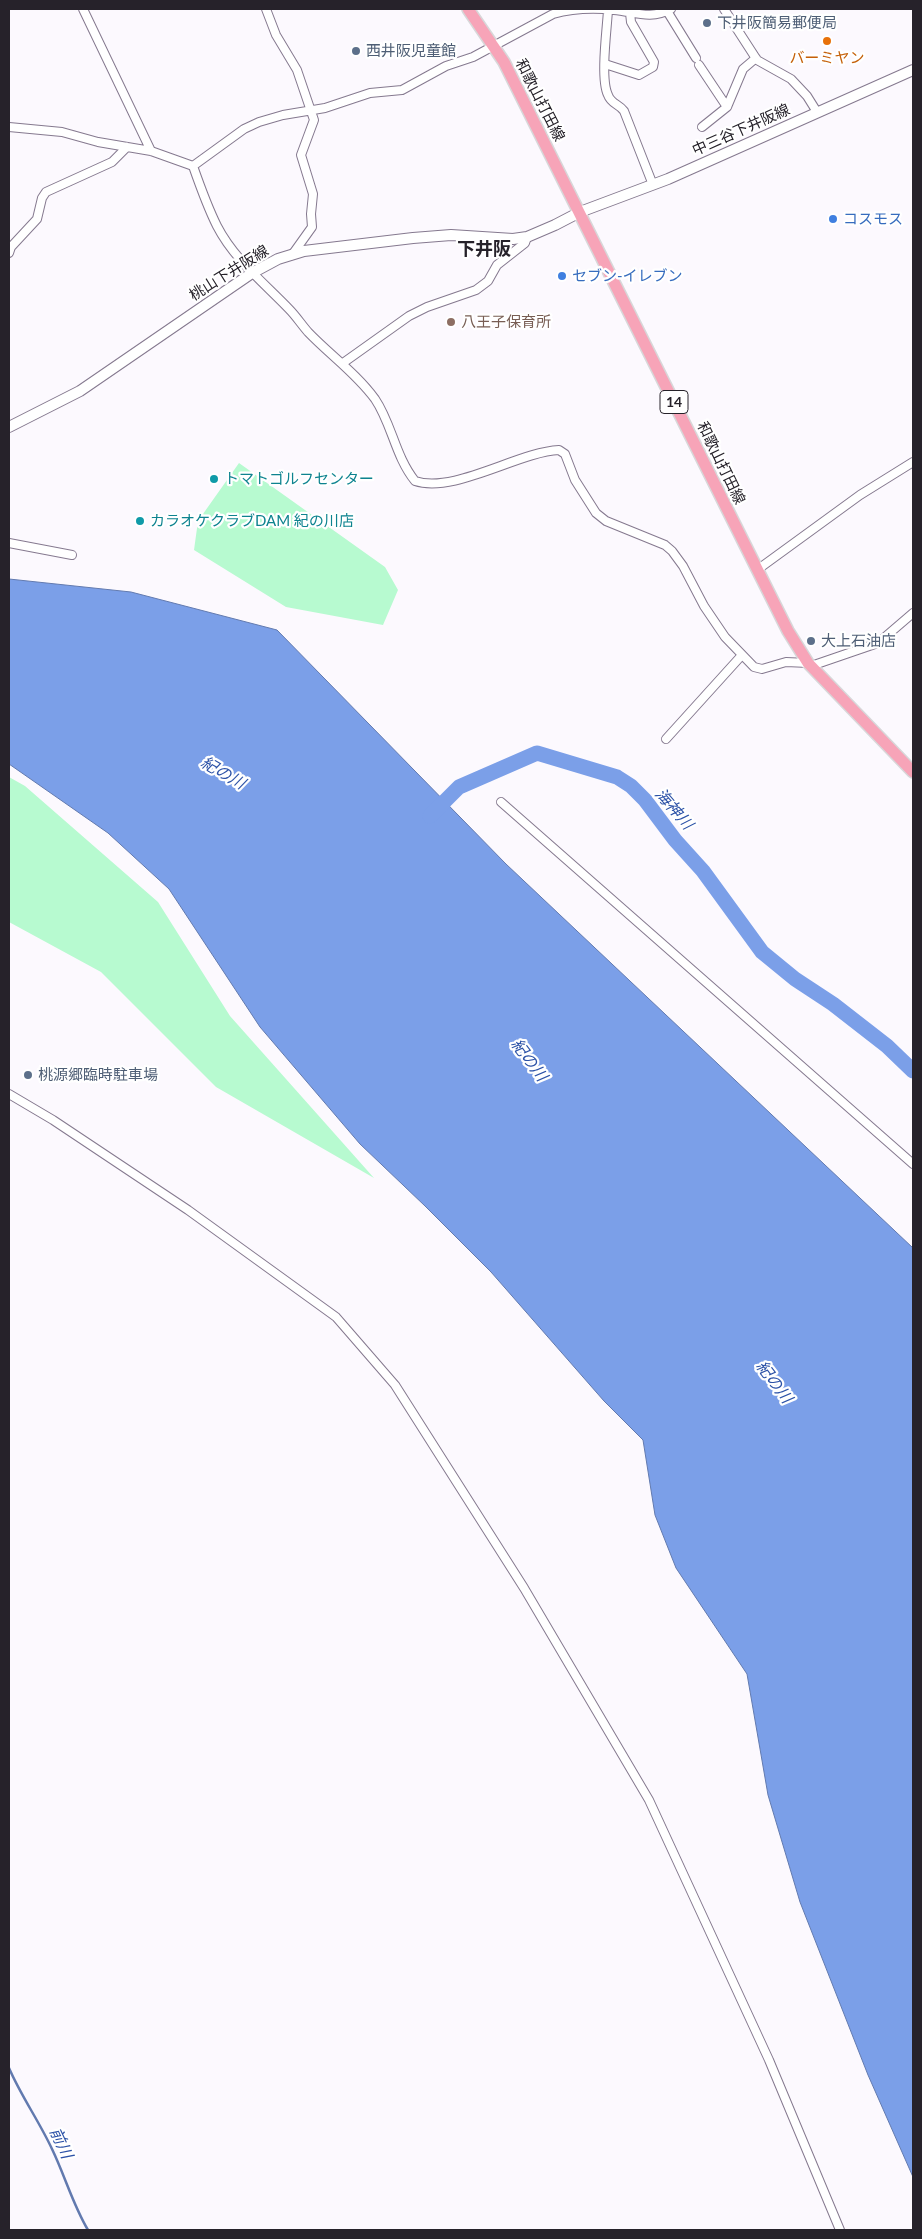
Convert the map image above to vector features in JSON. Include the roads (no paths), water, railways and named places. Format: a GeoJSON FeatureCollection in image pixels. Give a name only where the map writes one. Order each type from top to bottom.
{"type":"FeatureCollection","features":[{"type":"Feature","properties":{"kind":"main road","name":"和歌山打田線"},"geometry":{"type":"LineString","coordinates":[[468,9],[504,62],[788,631],[810,665],[913,772]]}},
{"type":"Feature","properties":{"kind":"main road","name":"中三谷下井阪線"},"geometry":{"type":"LineString","coordinates":[[580,212],[653,185],[913,70]]}},
{"type":"Feature","properties":{"kind":"main road","name":"桃山下井阪線"},"geometry":{"type":"LineString","coordinates":[[9,427],[80,391],[252,273],[278,259],[304,251],[413,238],[451,235],[513,239],[527,237],[580,212]]}},
{"type":"Feature","properties":{"kind":"street"},"geometry":{"type":"LineString","coordinates":[[84,9],[151,151]]}},
{"type":"Feature","properties":{"kind":"street"},"geometry":{"type":"LineString","coordinates":[[266,9],[276,35],[297,70],[314,120],[301,155],[313,194],[312,227],[292,255]]}},
{"type":"Feature","properties":{"kind":"street"},"geometry":{"type":"LineString","coordinates":[[724,9],[756,58],[791,79],[807,96],[817,112]]}},
{"type":"Feature","properties":{"kind":"street"},"geometry":{"type":"LineString","coordinates":[[193,166],[244,129],[259,122],[338,104],[370,93],[402,90],[446,66],[473,57],[563,10],[608,10],[646,16],[658,15],[669,10],[697,62],[727,107]]}},
{"type":"Feature","properties":{"kind":"street"},"geometry":{"type":"LineString","coordinates":[[608,10],[605,64],[606,93],[612,102],[624,111],[653,185]]}},
{"type":"Feature","properties":{"kind":"street"},"geometry":{"type":"LineString","coordinates":[[605,64],[639,76],[653,67],[654,62],[631,22],[630,13]]}},
{"type":"Feature","properties":{"kind":"street"},"geometry":{"type":"LineString","coordinates":[[702,127],[727,107],[743,69],[756,58]]}},
{"type":"Feature","properties":{"kind":"street"},"geometry":{"type":"LineString","coordinates":[[9,127],[62,132],[151,151],[193,166],[217,226],[229,246],[252,273],[290,310],[308,332],[343,363],[375,399],[385,417],[396,449],[415,481],[427,484],[448,480],[489,470],[525,457],[560,450],[565,454],[576,480],[596,513],[606,521],[665,545],[672,550],[683,566],[704,606],[725,637],[754,667],[762,669],[786,662],[810,665],[878,643],[913,613]]}},
{"type":"Feature","properties":{"kind":"street"},"geometry":{"type":"LineString","coordinates":[[9,254],[11,248],[38,219],[42,198],[46,192],[112,162],[126,147]]}},
{"type":"Feature","properties":{"kind":"street"},"geometry":{"type":"LineString","coordinates":[[343,363],[409,316],[427,307],[476,290],[488,281],[497,265],[526,243],[527,237]]}},
{"type":"Feature","properties":{"kind":"street"},"geometry":{"type":"LineString","coordinates":[[757,570],[860,495],[913,462]]}},
{"type":"Feature","properties":{"kind":"street"},"geometry":{"type":"LineString","coordinates":[[9,543],[72,555]]}},
{"type":"Feature","properties":{"kind":"street"},"geometry":{"type":"LineString","coordinates":[[666,739],[742,655]]}},
{"type":"Feature","properties":{"kind":"street"},"geometry":{"type":"LineString","coordinates":[[501,802],[913,1164]]}},
{"type":"Feature","properties":{"kind":"street"},"geometry":{"type":"LineString","coordinates":[[9,1094],[53,1120],[188,1210],[336,1317],[394,1385],[524,1588],[649,1800],[769,2060],[840,2230]]}},
{"type":"Feature","properties":{"kind":"water","name":"紀の川"},"geometry":{"type":"Polygon","coordinates":[[[9,579],[131,592],[277,630],[506,864],[913,1248],[913,2177],[868,2075],[800,1902],[768,1795],[747,1674],[676,1568],[655,1515],[643,1440],[604,1401],[491,1272],[360,1144],[260,1027],[169,889],[108,833],[9,764],[9,579]]]}},
{"type":"Feature","properties":{"kind":"waterway","name":"海神川"},"geometry":{"type":"LineString","coordinates":[[430,816],[459,787],[537,753],[617,777],[631,786],[645,800],[675,840],[703,871],[762,952],[795,979],[833,1004],[887,1046],[913,1071]]}},
{"type":"Feature","properties":{"kind":"waterway","name":"前川"},"geometry":{"type":"LineString","coordinates":[[9,2068],[52,2149],[88,2230]]}},
{"type":"Feature","properties":{"kind":"place","name":"下井阪簡易郵便局"},"geometry":{"type":"Point","coordinates":[707,23]}},
{"type":"Feature","properties":{"kind":"place","name":"バーミヤン"},"geometry":{"type":"Point","coordinates":[827,41]}},
{"type":"Feature","properties":{"kind":"place","name":"西井阪児童館"},"geometry":{"type":"Point","coordinates":[356,51]}},
{"type":"Feature","properties":{"kind":"place","name":"コスモス"},"geometry":{"type":"Point","coordinates":[833,219]}},
{"type":"Feature","properties":{"kind":"place","name":"セブン-イレブン"},"geometry":{"type":"Point","coordinates":[562,276]}},
{"type":"Feature","properties":{"kind":"place","name":"八王子保育所"},"geometry":{"type":"Point","coordinates":[451,322]}},
{"type":"Feature","properties":{"kind":"place","name":"トマトゴルフセンター"},"geometry":{"type":"Point","coordinates":[214,479]}},
{"type":"Feature","properties":{"kind":"place","name":"カラオケクラブDAM 紀の川店"},"geometry":{"type":"Point","coordinates":[140,521]}},
{"type":"Feature","properties":{"kind":"place","name":"大上石油店"},"geometry":{"type":"Point","coordinates":[811,641]}},
{"type":"Feature","properties":{"kind":"place","name":"桃源郷臨時駐車場"},"geometry":{"type":"Point","coordinates":[28,1075]}},
{"type":"Feature","properties":{"kind":"district","name":"下井阪"},"geometry":{"type":"Point","coordinates":[484,249]}}]}
